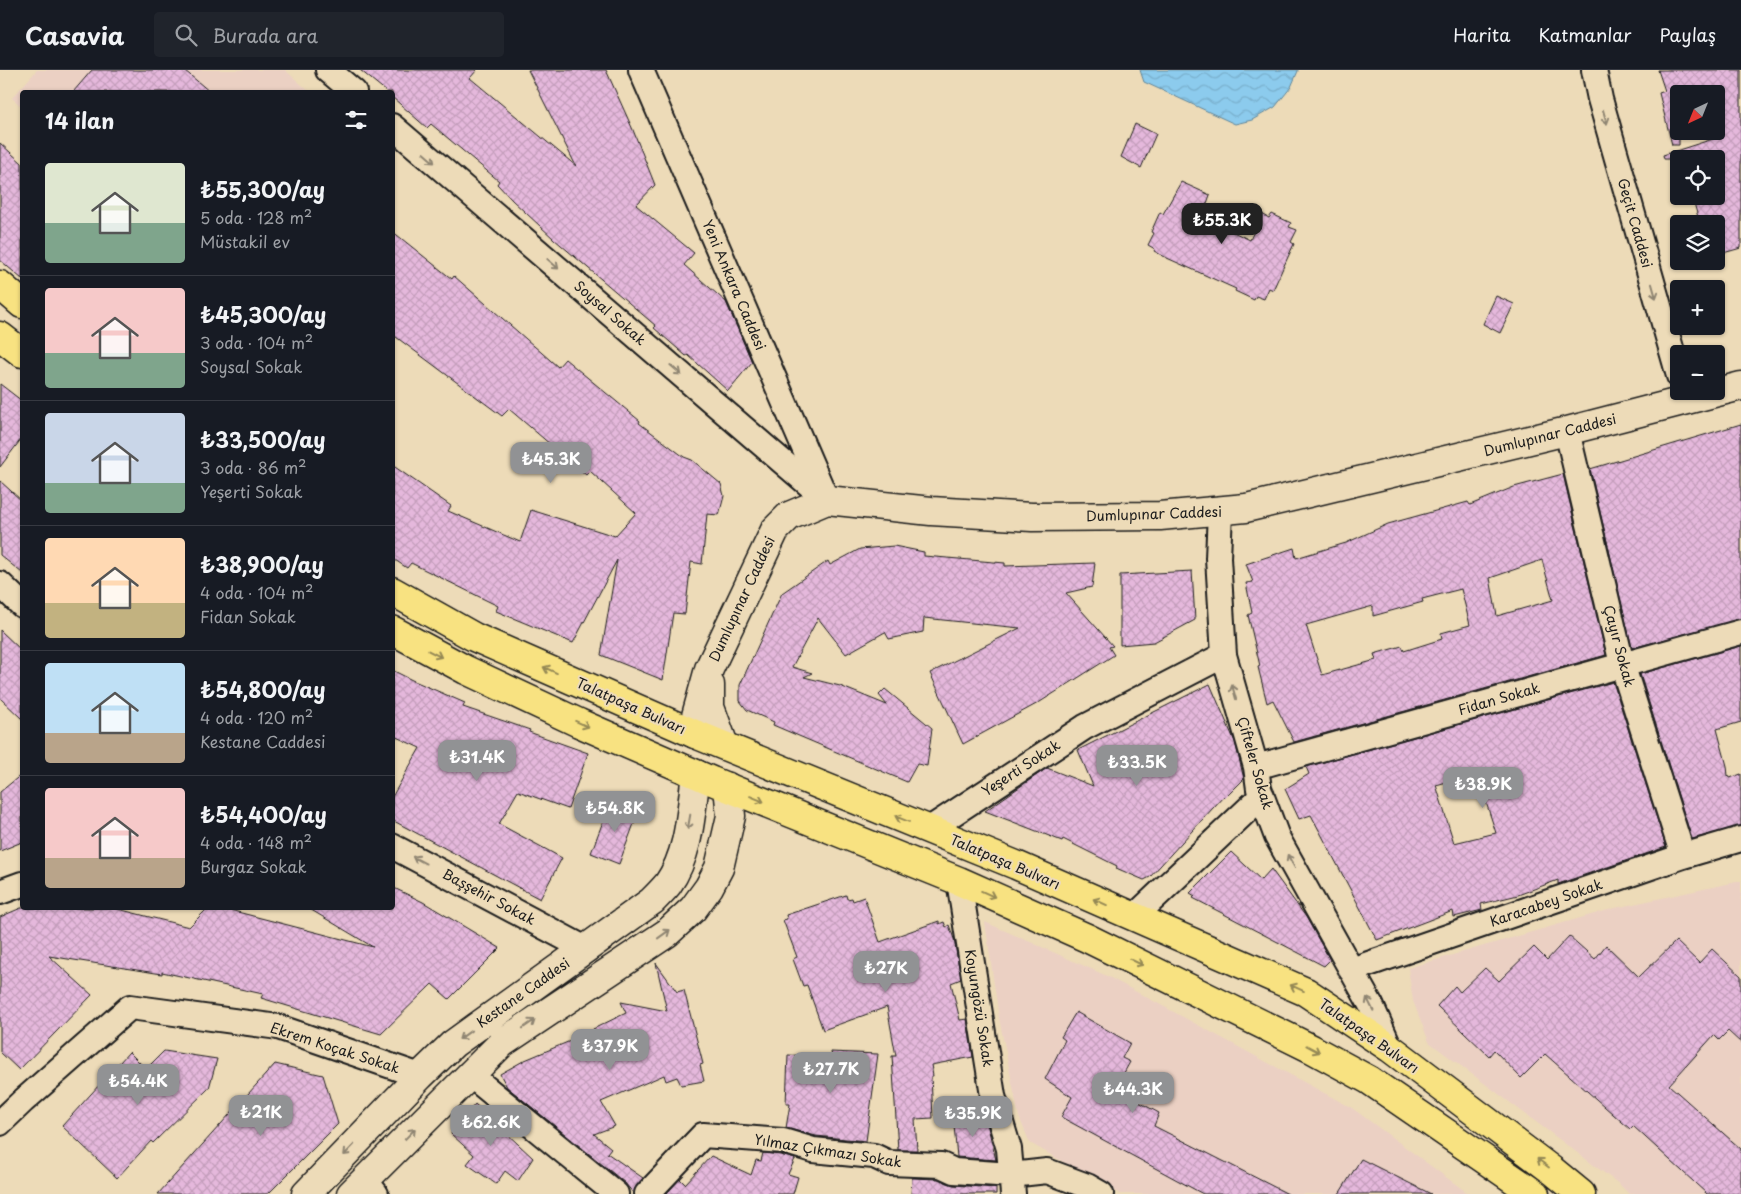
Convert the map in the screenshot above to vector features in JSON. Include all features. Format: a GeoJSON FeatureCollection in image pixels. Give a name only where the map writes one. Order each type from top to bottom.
{"type":"FeatureCollection","features":[{"type":"Feature","properties":{"kind":"main road"},"geometry":{"type":"LineString","coordinates":[[0,285],[20,302]]}},
{"type":"Feature","properties":{"kind":"main road"},"geometry":{"type":"LineString","coordinates":[[0,336],[20,351]]}},
{"type":"Feature","properties":{"kind":"main road","name":"Dumlupınar Caddesi"},"geometry":{"type":"LineString","coordinates":[[1725,387],[1741,386]]}},
{"type":"Feature","properties":{"kind":"main road","name":"Dumlupınar Caddesi"},"geometry":{"type":"LineString","coordinates":[[695,734],[696,716],[710,669],[775,530],[789,516],[827,500],[931,511],[1032,517],[1160,516],[1220,512],[1246,508],[1567,431],[1670,393]]}},
{"type":"Feature","properties":{"kind":"main road","name":"Talatpaşa Bulvarı"},"geometry":{"type":"LineString","coordinates":[[395,593],[474,637],[695,734],[1016,865],[1306,992],[1390,1048],[1581,1194]]}},
{"type":"Feature","properties":{"kind":"main road"},"geometry":{"type":"LineString","coordinates":[[395,632],[466,670],[544,707],[696,774],[959,881],[1087,938],[1312,1049],[1369,1080],[1535,1194]]}},
{"type":"Feature","properties":{"kind":"main road","name":"Dumlupınar Caddesi"},"geometry":{"type":"LineString","coordinates":[[710,669],[710,707],[724,745]]}},
{"type":"Feature","properties":{"kind":"main road"},"geometry":{"type":"LineString","coordinates":[[695,734],[696,774]]}},
{"type":"Feature","properties":{"kind":"main road"},"geometry":{"type":"LineString","coordinates":[[724,745],[728,787]]}},
{"type":"Feature","properties":{"kind":"main road","name":"Kestane Caddesi"},"geometry":{"type":"LineString","coordinates":[[306,1194],[453,1044],[652,901],[668,883],[680,860],[686,839],[696,774]]}},
{"type":"Feature","properties":{"kind":"main road","name":"Kestane Caddesi"},"geometry":{"type":"LineString","coordinates":[[364,1189],[469,1074],[502,1043],[667,933],[693,909],[709,887],[719,868],[731,816],[728,787]]}},
{"type":"Feature","properties":{"kind":"street"},"geometry":{"type":"LineString","coordinates":[[328,70],[352,90]]}},
{"type":"Feature","properties":{"kind":"street","name":"Yeni Ankara Caddesi"},"geometry":{"type":"LineString","coordinates":[[641,70],[827,500]]}},
{"type":"Feature","properties":{"kind":"street","name":"Geçit Caddesi"},"geometry":{"type":"LineString","coordinates":[[1594,70],[1600,99],[1670,347]]}},
{"type":"Feature","properties":{"kind":"street","name":"Soysal Sokak"},"geometry":{"type":"LineString","coordinates":[[395,129],[827,500]]}},
{"type":"Feature","properties":{"kind":"street","name":"Çayır Sokak"},"geometry":{"type":"LineString","coordinates":[[1567,431],[1622,664],[1683,856]]}},
{"type":"Feature","properties":{"kind":"street","name":"Çifteler Sokak"},"geometry":{"type":"LineString","coordinates":[[1220,512],[1218,558],[1224,655],[1256,767],[1262,796],[1277,837],[1370,1005],[1390,1048]]}},
{"type":"Feature","properties":{"kind":"street"},"geometry":{"type":"LineString","coordinates":[[1,588],[20,603]]}},
{"type":"Feature","properties":{"kind":"street","name":"Fidan Sokak"},"geometry":{"type":"LineString","coordinates":[[1256,767],[1741,632]]}},
{"type":"Feature","properties":{"kind":"street","name":"Yeşerti Sokak"},"geometry":{"type":"LineString","coordinates":[[928,830],[1085,727],[1224,655]]}},
{"type":"Feature","properties":{"kind":"street"},"geometry":{"type":"LineString","coordinates":[[1134,917],[1262,796]]}},
{"type":"Feature","properties":{"kind":"street","name":"Karacabey Sokak"},"geometry":{"type":"LineString","coordinates":[[1351,970],[1683,856],[1741,839]]}},
{"type":"Feature","properties":{"kind":"street","name":"Başşehir Sokak"},"geometry":{"type":"LineString","coordinates":[[395,848],[586,949]]}},
{"type":"Feature","properties":{"kind":"street","name":"Koyungözü Sokak"},"geometry":{"type":"LineString","coordinates":[[959,881],[993,1096],[1009,1150],[1012,1185]]}},
{"type":"Feature","properties":{"kind":"street"},"geometry":{"type":"LineString","coordinates":[[0,892],[20,885]]}},
{"type":"Feature","properties":{"kind":"street","name":"Ekrem Koçak Sokak"},"geometry":{"type":"LineString","coordinates":[[0,1123],[130,1007],[278,1027],[420,1076]]}},
{"type":"Feature","properties":{"kind":"street"},"geometry":{"type":"LineString","coordinates":[[469,1074],[616,1194]]}},
{"type":"Feature","properties":{"kind":"street","name":"Yılmaz Çıkmazı Sokak"},"geometry":{"type":"LineString","coordinates":[[647,1194],[703,1135],[783,1141],[813,1150],[874,1156],[889,1163],[941,1164],[954,1171],[1012,1185],[1047,1171],[1087,1186],[1101,1194]]}},
{"type":"Feature","properties":{"kind":"shaded area"},"geometry":{"type":"Polygon","coordinates":[[[37,70],[285,70],[308,90],[20,90],[20,105],[12,98],[37,70]]]}},
{"type":"Feature","properties":{"kind":"shaded area"},"geometry":{"type":"Polygon","coordinates":[[[1741,881],[1741,1194],[1629,1194],[1619,1184],[1429,1042],[1413,1001],[1408,968],[1615,908],[1741,881]]]}},
{"type":"Feature","properties":{"kind":"shaded area"},"geometry":{"type":"Polygon","coordinates":[[[985,922],[1107,976],[1352,1108],[1469,1194],[1120,1194],[1030,1143],[1019,1117],[999,1018],[985,922]]]}},
{"type":"Feature","properties":{"kind":"water"},"geometry":{"type":"Polygon","coordinates":[[[1140,70],[1298,71],[1291,87],[1275,107],[1252,120],[1235,124],[1144,82],[1140,70]]]}},
{"type":"Feature","properties":{"kind":"building"},"geometry":{"type":"Polygon","coordinates":[[[92,70],[184,70],[208,90],[75,90],[92,70]]]}},
{"type":"Feature","properties":{"kind":"building"},"geometry":{"type":"Polygon","coordinates":[[[360,70],[477,70],[470,78],[576,166],[528,70],[606,70],[655,185],[636,205],[694,253],[684,265],[726,302],[752,362],[728,391],[654,328],[656,326],[554,239],[512,200],[497,184],[499,181],[431,124],[427,128],[395,100],[395,90],[385,90],[360,70]]]}},
{"type":"Feature","properties":{"kind":"building"},"geometry":{"type":"Polygon","coordinates":[[[1658,70],[1741,70],[1741,248],[1725,252],[1725,215],[1697,215],[1695,205],[1725,205],[1725,150],[1679,150],[1710,140],[1725,140],[1725,85],[1670,85],[1670,137],[1659,93],[1665,91],[1658,70]]]}},
{"type":"Feature","properties":{"kind":"building"},"geometry":{"type":"Polygon","coordinates":[[[1135,124],[1156,134],[1141,168],[1121,157],[1135,124]]]}},
{"type":"Feature","properties":{"kind":"building"},"geometry":{"type":"Polygon","coordinates":[[[1671,140],[1679,140],[1679,145],[1672,145],[1671,140]]]}},
{"type":"Feature","properties":{"kind":"building"},"geometry":{"type":"Polygon","coordinates":[[[0,143],[20,161],[20,277],[0,260],[0,143]]]}},
{"type":"Feature","properties":{"kind":"building"},"geometry":{"type":"Polygon","coordinates":[[[1670,153],[1670,159],[1664,159],[1663,155],[1670,153]]]}},
{"type":"Feature","properties":{"kind":"building"},"geometry":{"type":"Polygon","coordinates":[[[1181,182],[1210,195],[1202,217],[1250,240],[1262,214],[1269,218],[1272,214],[1291,223],[1289,227],[1297,230],[1291,242],[1294,244],[1273,290],[1269,288],[1264,299],[1256,296],[1254,300],[1235,291],[1236,289],[1167,258],[1154,251],[1155,249],[1148,245],[1154,233],[1151,232],[1160,212],[1163,214],[1181,182]]]}},
{"type":"Feature","properties":{"kind":"building"},"geometry":{"type":"Polygon","coordinates":[[[395,233],[452,279],[454,276],[558,367],[565,359],[640,421],[639,423],[684,457],[692,460],[721,484],[724,496],[719,515],[707,514],[702,564],[691,562],[685,614],[673,613],[663,680],[601,655],[617,560],[573,643],[496,611],[498,606],[411,563],[407,568],[395,560],[395,467],[451,506],[448,511],[520,542],[531,510],[615,536],[636,513],[590,471],[586,475],[509,409],[502,416],[395,336],[395,233]]]}},
{"type":"Feature","properties":{"kind":"building"},"geometry":{"type":"Polygon","coordinates":[[[1496,296],[1514,304],[1500,333],[1483,324],[1496,296]]]}},
{"type":"Feature","properties":{"kind":"building"},"geometry":{"type":"Polygon","coordinates":[[[0,384],[20,399],[20,441],[0,467],[0,384]]]}},
{"type":"Feature","properties":{"kind":"building"},"geometry":{"type":"Polygon","coordinates":[[[1741,424],[1741,619],[1632,648],[1590,469],[1741,424]]]}},
{"type":"Feature","properties":{"kind":"building"},"geometry":{"type":"Polygon","coordinates":[[[1563,474],[1606,655],[1294,742],[1273,700],[1267,703],[1248,615],[1252,613],[1246,583],[1253,582],[1246,564],[1294,548],[1296,558],[1346,543],[1388,524],[1468,502],[1470,505],[1514,487],[1563,474]],[[1542,560],[1490,578],[1497,616],[1553,600],[1542,560]],[[1461,589],[1422,599],[1423,602],[1373,616],[1373,606],[1306,625],[1322,675],[1376,660],[1374,654],[1402,646],[1404,651],[1442,639],[1441,633],[1470,625],[1461,589]]]}},
{"type":"Feature","properties":{"kind":"building"},"geometry":{"type":"Polygon","coordinates":[[[0,481],[20,499],[20,571],[0,555],[0,481]]]}},
{"type":"Feature","properties":{"kind":"building"},"geometry":{"type":"Polygon","coordinates":[[[894,546],[924,552],[924,556],[1005,563],[1005,566],[1095,563],[1092,587],[1066,593],[1113,646],[1109,647],[1114,655],[1040,702],[963,744],[930,673],[1020,628],[924,618],[923,632],[889,639],[885,632],[846,654],[818,618],[792,667],[812,673],[804,677],[840,686],[887,705],[879,695],[885,689],[932,728],[927,766],[917,764],[907,782],[773,725],[774,722],[747,710],[740,701],[740,685],[782,593],[828,561],[830,565],[860,549],[894,546]]]}},
{"type":"Feature","properties":{"kind":"building"},"geometry":{"type":"Polygon","coordinates":[[[1192,571],[1195,620],[1154,642],[1120,645],[1120,575],[1192,571]]]}},
{"type":"Feature","properties":{"kind":"building"},"geometry":{"type":"Polygon","coordinates":[[[0,630],[20,649],[20,717],[0,698],[0,630]]]}},
{"type":"Feature","properties":{"kind":"building"},"geometry":{"type":"Polygon","coordinates":[[[1741,646],[1741,722],[1717,729],[1728,776],[1730,778],[1741,774],[1741,826],[1692,839],[1640,674],[1741,646]]]}},
{"type":"Feature","properties":{"kind":"building"},"geometry":{"type":"Polygon","coordinates":[[[395,672],[465,703],[463,707],[530,730],[529,732],[588,753],[568,809],[518,791],[499,824],[562,858],[540,899],[395,822],[395,792],[420,748],[395,736],[395,672]]]}},
{"type":"Feature","properties":{"kind":"building"},"geometry":{"type":"Polygon","coordinates":[[[1613,682],[1666,847],[1558,884],[1558,880],[1518,895],[1481,904],[1482,910],[1454,917],[1453,911],[1377,940],[1311,815],[1299,819],[1285,789],[1309,774],[1306,767],[1613,682]],[[1472,775],[1436,785],[1454,843],[1496,833],[1484,796],[1478,797],[1472,775]]]}},
{"type":"Feature","properties":{"kind":"building"},"geometry":{"type":"Polygon","coordinates":[[[1210,684],[1235,742],[1244,779],[1225,798],[1224,796],[1150,877],[1144,880],[1116,868],[1117,866],[1063,839],[1062,841],[985,811],[1047,768],[1093,786],[1078,750],[1210,684]]]}},
{"type":"Feature","properties":{"kind":"building"},"geometry":{"type":"Polygon","coordinates":[[[20,776],[20,843],[0,851],[0,792],[20,776]]]}},
{"type":"Feature","properties":{"kind":"building"},"geometry":{"type":"Polygon","coordinates":[[[610,803],[638,813],[619,864],[591,853],[610,803]]]}},
{"type":"Feature","properties":{"kind":"building"},"geometry":{"type":"Polygon","coordinates":[[[1231,852],[1261,880],[1271,869],[1306,917],[1330,960],[1324,966],[1193,898],[1195,896],[1190,893],[1231,852]]]}},
{"type":"Feature","properties":{"kind":"building"},"geometry":{"type":"Polygon","coordinates":[[[395,888],[423,902],[500,948],[449,999],[432,984],[381,1034],[261,998],[263,994],[162,972],[162,974],[49,956],[92,995],[19,1070],[0,1052],[0,917],[20,908],[20,910],[122,910],[189,927],[206,910],[230,910],[373,947],[311,910],[395,910],[395,888]]]}},
{"type":"Feature","properties":{"kind":"building"},"geometry":{"type":"Polygon","coordinates":[[[846,895],[847,899],[852,898],[853,901],[864,897],[880,942],[939,921],[939,924],[944,922],[946,927],[949,925],[954,939],[961,979],[951,983],[960,1020],[967,1019],[973,1057],[931,1065],[933,1076],[931,1076],[933,1118],[915,1119],[917,1150],[898,1150],[892,1056],[896,1056],[887,1007],[823,1030],[807,985],[803,986],[793,959],[797,957],[783,920],[787,919],[786,915],[846,895]]]}},
{"type":"Feature","properties":{"kind":"building"},"geometry":{"type":"Polygon","coordinates":[[[1569,936],[1595,959],[1606,945],[1639,977],[1676,941],[1699,963],[1712,949],[1741,976],[1741,1043],[1728,1031],[1719,1040],[1714,1035],[1669,1085],[1741,1149],[1741,1194],[1707,1194],[1633,1126],[1630,1129],[1545,1054],[1521,1078],[1494,1050],[1489,1056],[1437,1006],[1455,986],[1460,992],[1485,968],[1499,981],[1534,947],[1547,960],[1569,936]]]}},
{"type":"Feature","properties":{"kind":"building"},"geometry":{"type":"Polygon","coordinates":[[[656,963],[677,992],[684,990],[703,1064],[700,1065],[704,1081],[681,1085],[677,1077],[666,1081],[664,1075],[601,1102],[615,1126],[594,1134],[611,1148],[607,1153],[643,1178],[637,1185],[634,1194],[625,1183],[507,1087],[500,1074],[525,1060],[594,1031],[593,1029],[626,1013],[621,1002],[667,1011],[656,963]]]}},
{"type":"Feature","properties":{"kind":"building"},"geometry":{"type":"Polygon","coordinates":[[[1076,1012],[1130,1043],[1122,1058],[1130,1062],[1115,1089],[1159,1113],[1154,1126],[1288,1194],[1203,1194],[1061,1117],[1072,1097],[1045,1079],[1065,1040],[1061,1037],[1076,1012]]]}},
{"type":"Feature","properties":{"kind":"building"},"geometry":{"type":"Polygon","coordinates":[[[164,1051],[217,1059],[209,1088],[153,1143],[151,1141],[117,1178],[62,1126],[129,1052],[146,1069],[164,1051]]]}},
{"type":"Feature","properties":{"kind":"building"},"geometry":{"type":"Polygon","coordinates":[[[831,1052],[878,1054],[866,1141],[816,1136],[786,1128],[790,1104],[786,1104],[788,1055],[832,1057],[831,1052]]]}},
{"type":"Feature","properties":{"kind":"building"},"geometry":{"type":"Polygon","coordinates":[[[275,1064],[323,1075],[338,1124],[268,1194],[158,1194],[275,1064]]]}},
{"type":"Feature","properties":{"kind":"building"},"geometry":{"type":"Polygon","coordinates":[[[475,1104],[533,1158],[518,1181],[505,1171],[496,1184],[467,1164],[474,1155],[451,1134],[475,1104]]]}},
{"type":"Feature","properties":{"kind":"building"},"geometry":{"type":"Polygon","coordinates":[[[973,1113],[974,1118],[981,1116],[981,1123],[987,1123],[996,1160],[957,1157],[953,1115],[973,1113]]]}},
{"type":"Feature","properties":{"kind":"building"},"geometry":{"type":"Polygon","coordinates":[[[763,1153],[795,1159],[788,1174],[798,1177],[793,1194],[666,1194],[680,1179],[685,1184],[711,1156],[751,1175],[756,1160],[761,1161],[763,1153]]]}},
{"type":"Feature","properties":{"kind":"building"},"geometry":{"type":"Polygon","coordinates":[[[1361,1159],[1431,1194],[1339,1194],[1361,1159]]]}},
{"type":"Feature","properties":{"kind":"building"},"geometry":{"type":"Polygon","coordinates":[[[912,1178],[938,1179],[953,1185],[996,1188],[996,1194],[911,1194],[912,1178]]]}}]}
